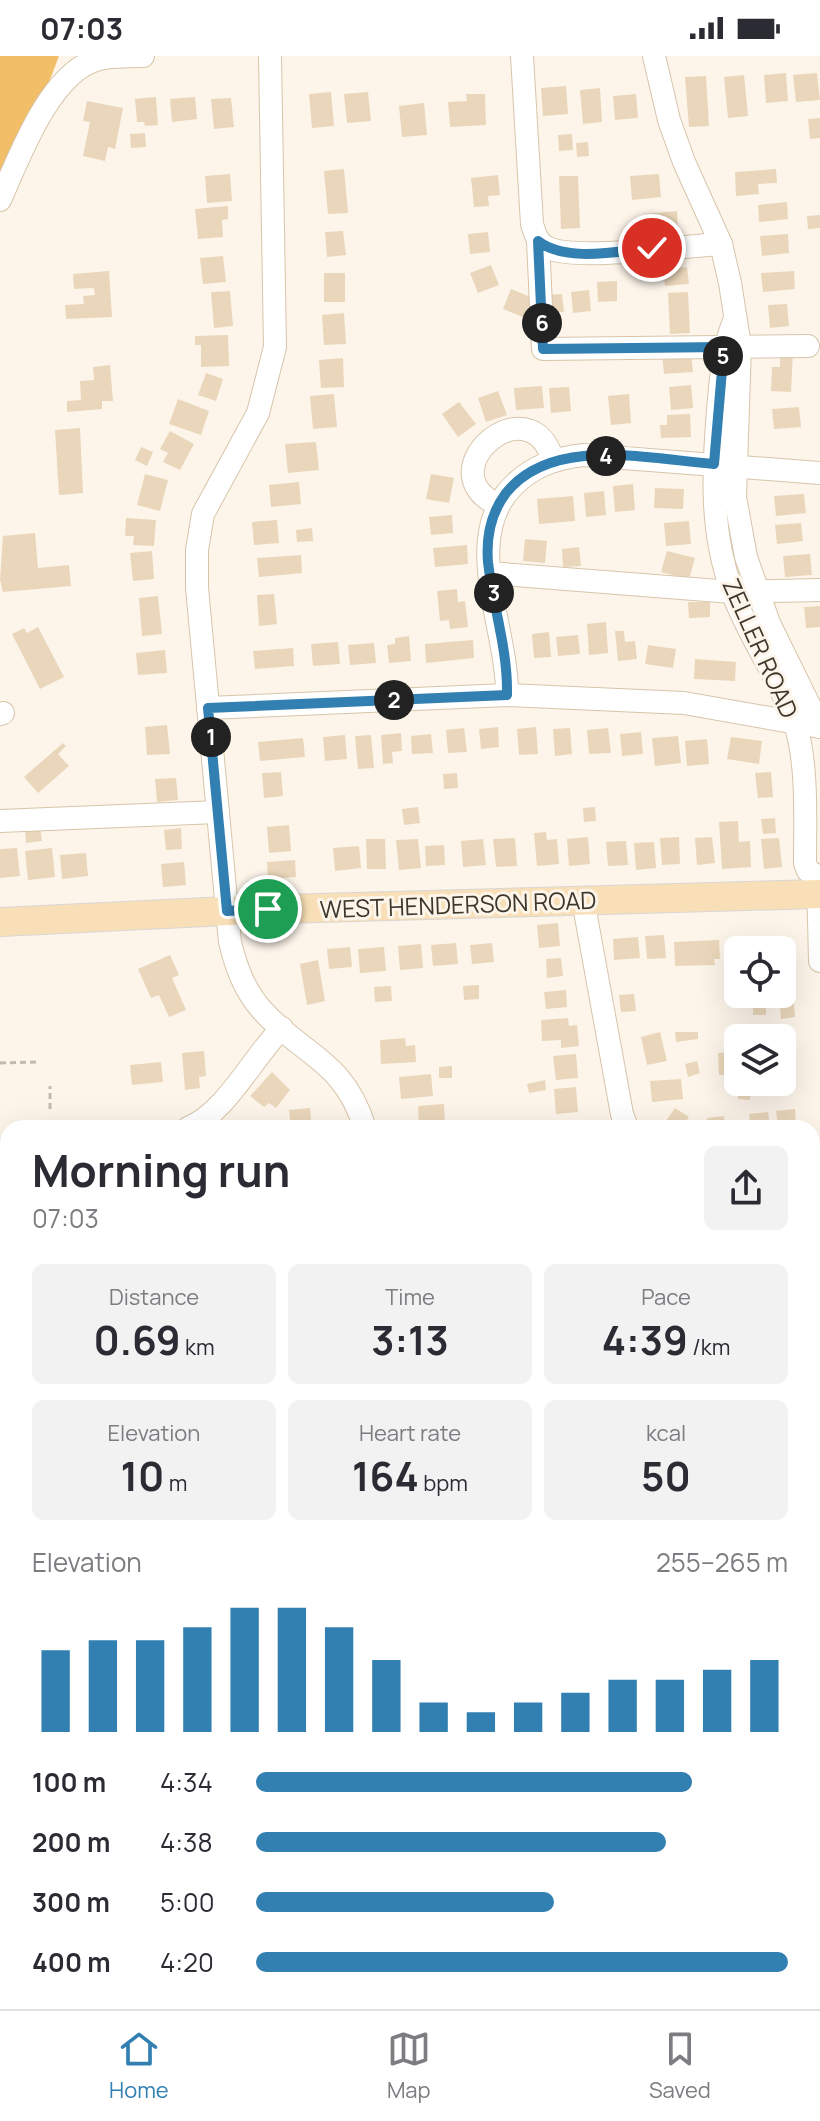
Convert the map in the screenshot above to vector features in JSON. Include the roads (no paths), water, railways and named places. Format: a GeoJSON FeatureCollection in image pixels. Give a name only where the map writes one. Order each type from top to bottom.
{"type":"FeatureCollection","features":[{"type":"Feature","properties":{"kind":"main road","name":"WEST HENDERSON ROAD"},"geometry":{"type":"LineString","coordinates":[[0,922],[227,911],[583,900],[819,884]]}},
{"type":"Feature","properties":{"kind":"street"},"geometry":{"type":"LineString","coordinates":[[0,200],[31,133],[64,82],[83,65],[98,59],[143,56]]}},
{"type":"Feature","properties":{"kind":"street"},"geometry":{"type":"LineString","coordinates":[[270,56],[275,347],[258,413],[203,514],[197,550],[197,588],[230,942],[241,979],[263,1010],[328,1064],[354,1100],[362,1120]]}},
{"type":"Feature","properties":{"kind":"street"},"geometry":{"type":"LineString","coordinates":[[522,56],[532,224],[542,244],[543,349],[808,346]]}},
{"type":"Feature","properties":{"kind":"street","name":"ZELLER ROAD"},"geometry":{"type":"LineString","coordinates":[[654,56],[669,120],[684,162],[721,244],[730,283],[734,321],[724,465],[714,512],[732,592],[796,725],[804,782],[805,863],[819,884],[820,961]]}},
{"type":"Feature","properties":{"kind":"street"},"geometry":{"type":"LineString","coordinates":[[542,244],[583,253],[721,244]]}},
{"type":"Feature","properties":{"kind":"street"},"geometry":{"type":"LineString","coordinates":[[498,505],[486,498],[477,484],[474,468],[478,452],[495,434],[519,430],[541,440],[553,461]]}},
{"type":"Feature","properties":{"kind":"street"},"geometry":{"type":"LineString","coordinates":[[507,695],[508,669],[487,540],[498,505],[518,481],[553,461],[584,455],[820,473]]}},
{"type":"Feature","properties":{"kind":"street","name":"ZELLER ROAD"},"geometry":{"type":"LineString","coordinates":[[724,465],[769,623],[820,727]]}},
{"type":"Feature","properties":{"kind":"street"},"geometry":{"type":"LineString","coordinates":[[490,573],[732,592],[820,590]]}},
{"type":"Feature","properties":{"kind":"street"},"geometry":{"type":"LineString","coordinates":[[208,708],[507,695],[684,703],[820,727]]}},
{"type":"Feature","properties":{"kind":"street"},"geometry":{"type":"LineString","coordinates":[[0,821],[218,812]]}},
{"type":"Feature","properties":{"kind":"street"},"geometry":{"type":"LineString","coordinates":[[583,900],[624,1120]]}},
{"type":"Feature","properties":{"kind":"street"},"geometry":{"type":"LineString","coordinates":[[202,1120],[220,1106],[266,1043],[282,1028]]}}]}
